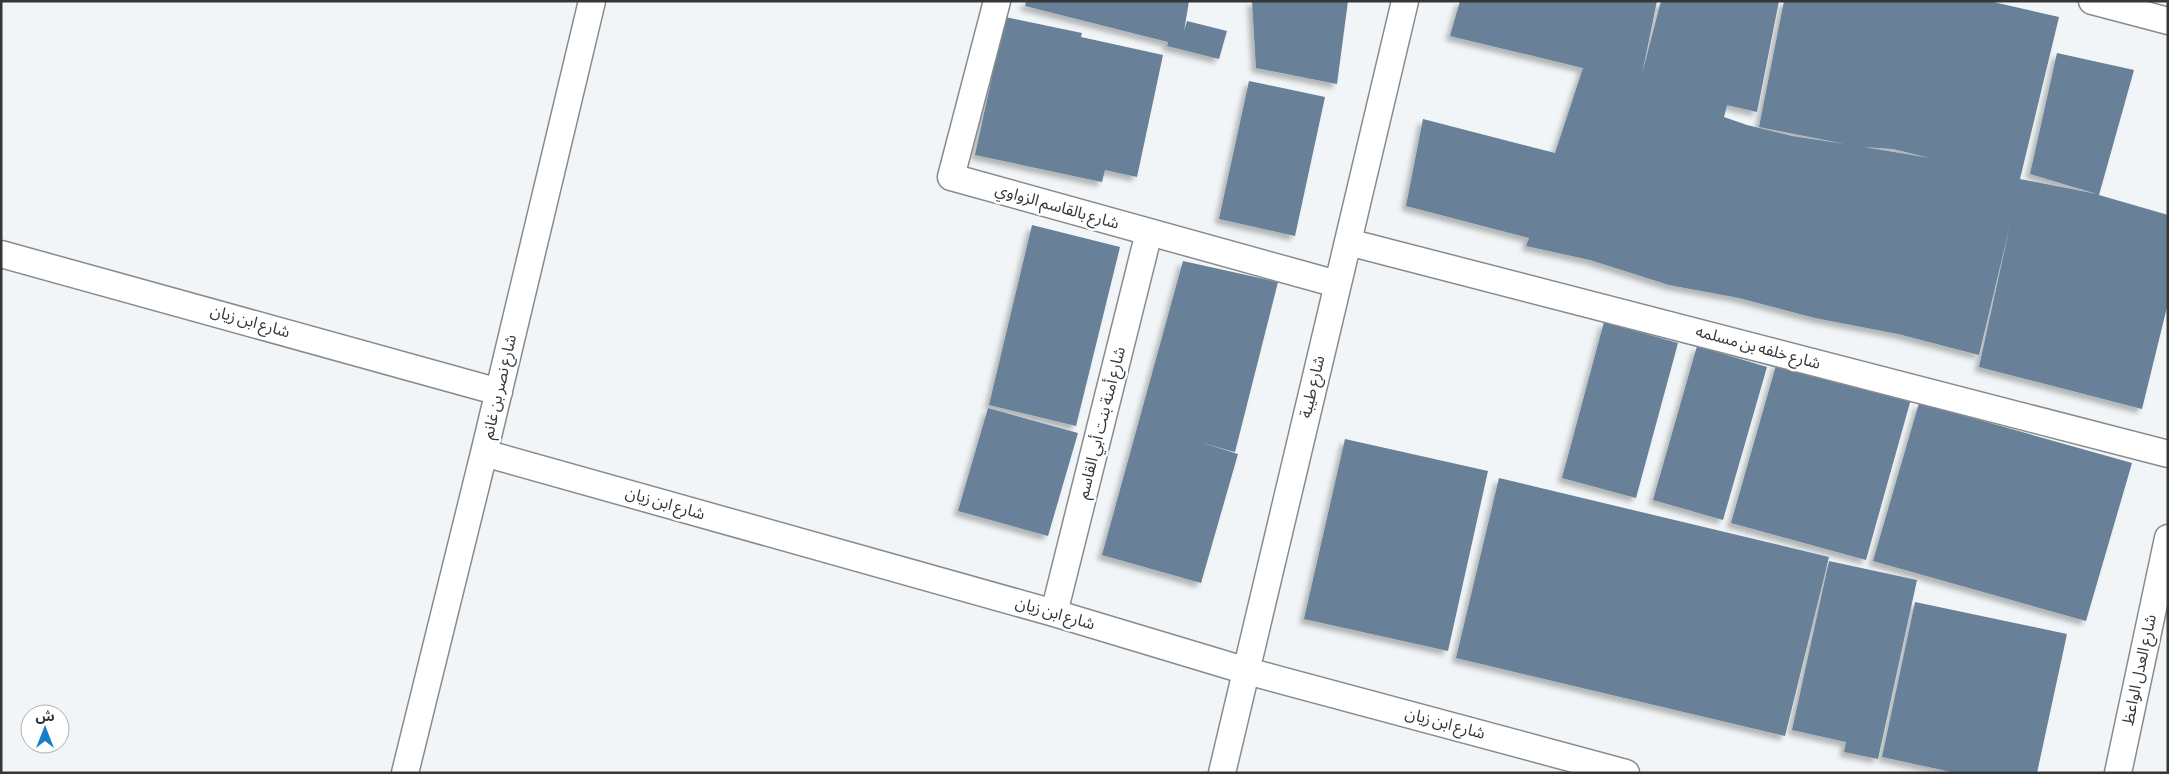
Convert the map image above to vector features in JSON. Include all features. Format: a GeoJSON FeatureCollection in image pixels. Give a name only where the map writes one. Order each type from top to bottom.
{"type":"FeatureCollection","features":[{"type":"Feature","properties":{"kind":"street","name":"شارع نصر بن غانم"},"geometry":{"type":"LineString","coordinates":[[405,773],[499,392],[592,1]]}},
{"type":"Feature","properties":{"kind":"street","name":"شارع بالقاسم الزواوي"},"geometry":{"type":"LineString","coordinates":[[997,1],[951,177],[1337,284]]}},
{"type":"Feature","properties":{"kind":"street","name":"شارع طيبة"},"geometry":{"type":"LineString","coordinates":[[1222,773],[1405,1]]}},
{"type":"Feature","properties":{"kind":"street"},"geometry":{"type":"LineString","coordinates":[[2092,1],[2168,21]]}},
{"type":"Feature","properties":{"kind":"street","name":"شارع أمنة بنت أبي القاسم"},"geometry":{"type":"LineString","coordinates":[[1054,613],[1149,232]]}},
{"type":"Feature","properties":{"kind":"street","name":"شارع خلفه بن مسلمه"},"geometry":{"type":"LineString","coordinates":[[1348,242],[2168,454]]}},
{"type":"Feature","properties":{"kind":"street","name":"شارع ابن زيان"},"geometry":{"type":"LineString","coordinates":[[1,254],[499,392]]}},
{"type":"Feature","properties":{"kind":"street","name":"شارع ابن زيان"},"geometry":{"type":"LineString","coordinates":[[484,453],[1054,613],[1246,671],[1626,773]]}},
{"type":"Feature","properties":{"kind":"street","name":"شارع العدل الواعظ"},"geometry":{"type":"LineString","coordinates":[[2118,773],[2167,545]]}},
{"type":"Feature","properties":{"kind":"building"},"geometry":{"type":"Polygon","coordinates":[[[1026,1],[1189,1],[1184,31],[1187,21],[1227,31],[1219,59],[1167,46],[1168,42],[1025,6],[1026,1]]]}},
{"type":"Feature","properties":{"kind":"building"},"geometry":{"type":"Polygon","coordinates":[[[1252,1],[1348,1],[1337,84],[1256,68],[1252,1]]]}},
{"type":"Feature","properties":{"kind":"building"},"geometry":{"type":"Polygon","coordinates":[[[1460,1],[1657,1],[1642,74],[1661,1],[1779,1],[1757,112],[1727,105],[1724,117],[1747,125],[1792,136],[1845,144],[1759,127],[1784,1],[1989,1],[2059,17],[2020,179],[2097,194],[2030,174],[2057,53],[2134,70],[2099,195],[2168,215],[2168,303],[2142,409],[1979,367],[2010,225],[1979,355],[1898,334],[1815,318],[1739,298],[1669,285],[1590,260],[1526,246],[1529,238],[1406,206],[1423,119],[1555,153],[1583,68],[1450,36],[1460,1]],[[1864,147],[1930,158],[1893,149],[1864,147]]]}},
{"type":"Feature","properties":{"kind":"building"},"geometry":{"type":"Polygon","coordinates":[[[1005,17],[1082,33],[1081,37],[1163,55],[1137,177],[1105,170],[1102,182],[975,155],[1005,17]]]}},
{"type":"Feature","properties":{"kind":"building"},"geometry":{"type":"Polygon","coordinates":[[[1249,81],[1325,97],[1295,236],[1219,219],[1249,81]]]}},
{"type":"Feature","properties":{"kind":"building"},"geometry":{"type":"Polygon","coordinates":[[[1032,225],[1120,247],[1076,426],[989,405],[1032,225]]]}},
{"type":"Feature","properties":{"kind":"building"},"geometry":{"type":"Polygon","coordinates":[[[1183,261],[1278,282],[1235,452],[1199,442],[1238,454],[1201,583],[1102,555],[1183,261]]]}},
{"type":"Feature","properties":{"kind":"building"},"geometry":{"type":"Polygon","coordinates":[[[1604,322],[1678,343],[1636,498],[1562,478],[1604,322]]]}},
{"type":"Feature","properties":{"kind":"building"},"geometry":{"type":"Polygon","coordinates":[[[1697,346],[1767,367],[1723,520],[1653,500],[1697,346]]]}},
{"type":"Feature","properties":{"kind":"building"},"geometry":{"type":"Polygon","coordinates":[[[1777,362],[1911,399],[1866,560],[1731,523],[1777,362]]]}},
{"type":"Feature","properties":{"kind":"building"},"geometry":{"type":"Polygon","coordinates":[[[1919,403],[2132,463],[2086,621],[1873,561],[1919,403]]]}},
{"type":"Feature","properties":{"kind":"building"},"geometry":{"type":"Polygon","coordinates":[[[988,408],[1078,433],[1048,536],[958,511],[988,408]]]}},
{"type":"Feature","properties":{"kind":"building"},"geometry":{"type":"Polygon","coordinates":[[[1345,439],[1488,471],[1448,651],[1304,619],[1345,439]]]}},
{"type":"Feature","properties":{"kind":"building"},"geometry":{"type":"Polygon","coordinates":[[[1499,478],[1829,557],[1785,736],[1456,658],[1499,478]]]}},
{"type":"Feature","properties":{"kind":"building"},"geometry":{"type":"Polygon","coordinates":[[[1829,561],[1917,580],[1878,759],[1844,752],[1846,742],[1792,730],[1829,561]]]}},
{"type":"Feature","properties":{"kind":"building"},"geometry":{"type":"Polygon","coordinates":[[[1915,602],[2067,634],[2037,773],[1956,773],[1882,757],[1915,602]]]}}]}
